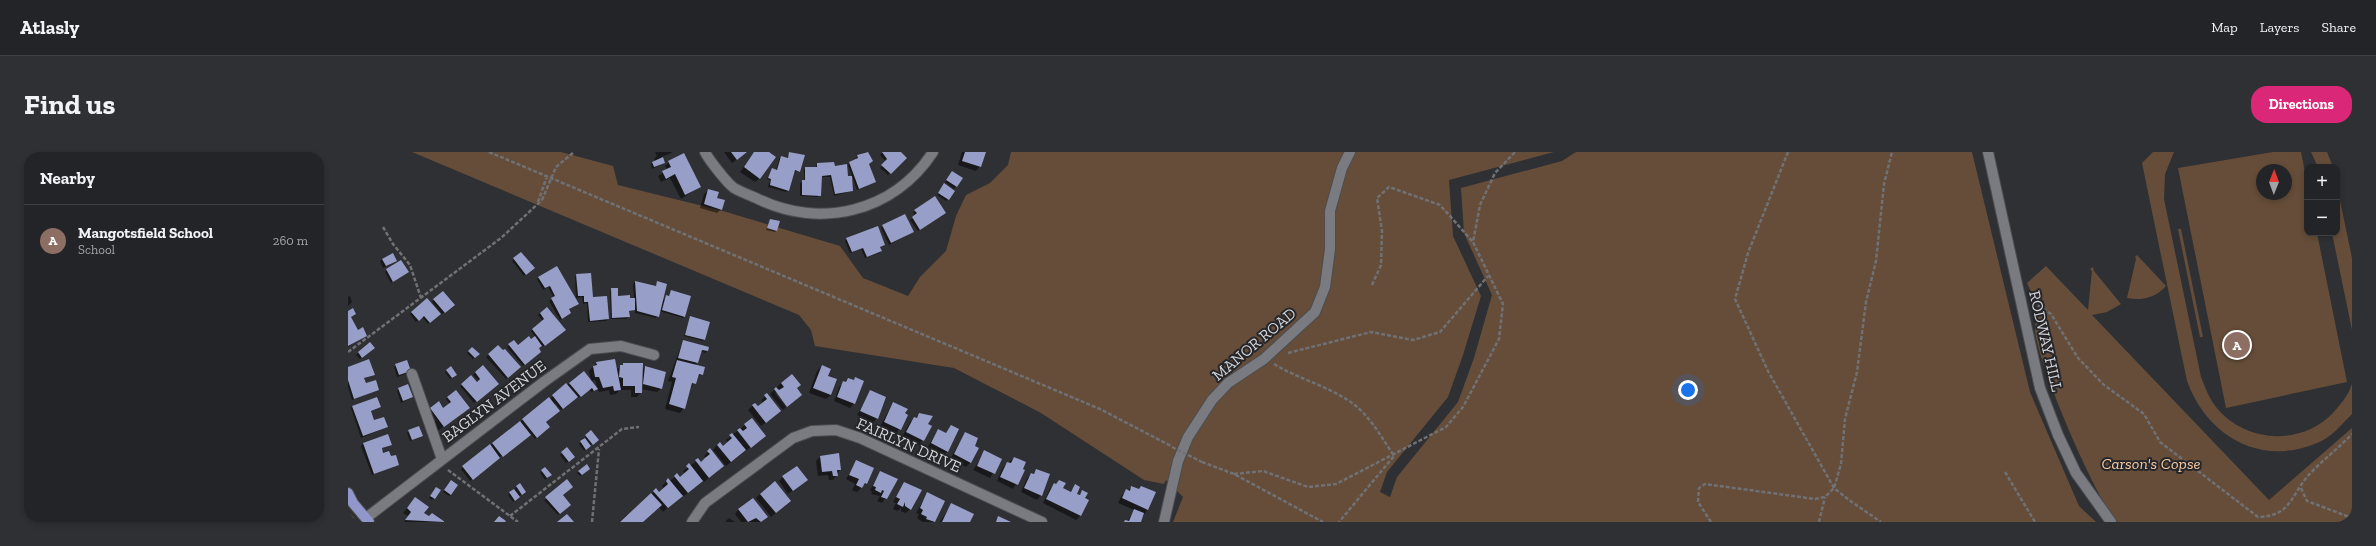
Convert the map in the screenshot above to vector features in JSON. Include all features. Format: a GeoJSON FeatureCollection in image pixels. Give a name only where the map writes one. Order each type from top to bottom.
{"type":"FeatureCollection","features":[{"type":"Feature","properties":{"kind":"main road"},"geometry":{"type":"LineString","coordinates":[[348,493],[367,520]]}},
{"type":"Feature","properties":{"kind":"street"},"geometry":{"type":"LineString","coordinates":[[705,152],[733,187],[773,207],[800,214],[823,214],[858,209],[890,196],[922,170],[933,152]]}},
{"type":"Feature","properties":{"kind":"street","name":"MANOR ROAD"},"geometry":{"type":"LineString","coordinates":[[1164,522],[1178,461],[1188,437],[1212,400],[1228,383],[1264,359],[1315,312],[1325,287],[1330,249],[1330,211],[1342,168],[1350,152]]}},
{"type":"Feature","properties":{"kind":"street","name":"RODWAY HILL"},"geometry":{"type":"LineString","coordinates":[[1988,152],[2040,388],[2058,435],[2076,472],[2111,522]]}},
{"type":"Feature","properties":{"kind":"street","name":"BAGLYN AVENUE"},"geometry":{"type":"LineString","coordinates":[[367,520],[440,461],[545,381],[590,349],[621,346],[654,355]]}},
{"type":"Feature","properties":{"kind":"street"},"geometry":{"type":"LineString","coordinates":[[412,374],[440,461]]}},
{"type":"Feature","properties":{"kind":"street","name":"FAIRLYN DRIVE"},"geometry":{"type":"LineString","coordinates":[[692,522],[705,503],[793,438],[812,431],[836,430],[860,438],[1042,522]]}},
{"type":"Feature","properties":{"kind":"path"},"geometry":{"type":"LineString","coordinates":[[489,152],[1100,409],[1202,462],[1234,474],[1323,522]]}},
{"type":"Feature","properties":{"kind":"path"},"geometry":{"type":"LineString","coordinates":[[348,352],[501,238],[542,200],[556,167],[574,152]]}},
{"type":"Feature","properties":{"kind":"path"},"geometry":{"type":"LineString","coordinates":[[1473,242],[1480,205],[1495,173],[1515,152]]}},
{"type":"Feature","properties":{"kind":"path"},"geometry":{"type":"LineString","coordinates":[[1788,152],[1748,253],[1735,299],[1768,371],[1834,488],[1881,522]]}},
{"type":"Feature","properties":{"kind":"path"},"geometry":{"type":"LineString","coordinates":[[1819,522],[1825,497],[1834,488],[1842,464],[1845,419],[1857,372],[1866,302],[1876,261],[1884,184],[1892,152]]}},
{"type":"Feature","properties":{"kind":"path"},"geometry":{"type":"LineString","coordinates":[[538,204],[547,176]]}},
{"type":"Feature","properties":{"kind":"path"},"geometry":{"type":"LineString","coordinates":[[1234,474],[1263,471],[1308,487],[1336,484],[1394,456],[1446,427],[1463,407],[1499,339],[1503,304],[1488,276],[1473,242],[1440,205],[1389,187],[1377,198],[1382,231],[1381,265],[1372,285]]}},
{"type":"Feature","properties":{"kind":"path"},"geometry":{"type":"LineString","coordinates":[[383,227],[393,244],[410,265],[421,298]]}},
{"type":"Feature","properties":{"kind":"path"},"geometry":{"type":"LineString","coordinates":[[1287,354],[1371,332],[1413,340],[1440,332],[1488,276]]}},
{"type":"Feature","properties":{"kind":"path"},"geometry":{"type":"LineString","coordinates":[[2018,288],[2034,303],[2051,314],[2078,358],[2104,385],[2144,414],[2160,442],[2258,517],[2273,517],[2291,503],[2307,477],[2352,434]]}},
{"type":"Feature","properties":{"kind":"path"},"geometry":{"type":"LineString","coordinates":[[1264,359],[1294,377],[1347,399],[1369,418],[1394,456]]}},
{"type":"Feature","properties":{"kind":"path"},"geometry":{"type":"LineString","coordinates":[[510,516],[599,449],[622,429],[638,427]]}},
{"type":"Feature","properties":{"kind":"path"},"geometry":{"type":"LineString","coordinates":[[592,522],[599,449]]}},
{"type":"Feature","properties":{"kind":"path"},"geometry":{"type":"LineString","coordinates":[[1339,522],[1394,456]]}},
{"type":"Feature","properties":{"kind":"path"},"geometry":{"type":"LineString","coordinates":[[440,461],[518,522]]}},
{"type":"Feature","properties":{"kind":"path"},"geometry":{"type":"LineString","coordinates":[[2005,472],[2035,522]]}},
{"type":"Feature","properties":{"kind":"path"},"geometry":{"type":"LineString","coordinates":[[1711,522],[1698,502],[1699,488],[1705,484],[1815,499],[1825,497]]}},
{"type":"Feature","properties":{"kind":"path"},"geometry":{"type":"LineString","coordinates":[[2301,487],[2306,501],[2352,518]]}},
{"type":"Feature","properties":{"kind":"green space"},"geometry":{"type":"Polygon","coordinates":[[[412,152],[561,152],[613,166],[618,185],[723,211],[840,246],[863,278],[908,296],[920,277],[946,251],[956,216],[966,195],[990,183],[1008,165],[1011,152],[1554,152],[1449,180],[1453,236],[1481,296],[1463,355],[1448,397],[1387,472],[1380,492],[1390,497],[1397,477],[1458,402],[1474,358],[1492,295],[1464,233],[1461,188],[1562,161],[1576,152],[1972,152],[2030,392],[2079,506],[2096,522],[1173,522],[1183,497],[1166,480],[1164,484],[1144,480],[1041,413],[954,368],[815,346],[811,330],[799,315],[412,152]]]}},
{"type":"Feature","properties":{"kind":"green space"},"geometry":{"type":"Polygon","coordinates":[[[2153,152],[2174,152],[2165,174],[2164,199],[2201,377],[2211,400],[2228,419],[2242,428],[2273,436],[2289,435],[2304,431],[2319,424],[2332,414],[2341,404],[2352,384],[2352,414],[2322,441],[2296,449],[2275,451],[2256,448],[2238,442],[2222,431],[2208,417],[2196,400],[2187,381],[2142,163],[2153,152]]]}},
{"type":"Feature","properties":{"kind":"green space"},"geometry":{"type":"Polygon","coordinates":[[[2273,152],[2301,152],[2304,167],[2304,236],[2318,236],[2347,382],[2226,408],[2178,168],[2273,152]]]}},
{"type":"Feature","properties":{"kind":"green space"},"geometry":{"type":"Polygon","coordinates":[[[2311,152],[2327,152],[2332,164],[2317,164],[2311,152]]]}},
{"type":"Feature","properties":{"kind":"green space"},"geometry":{"type":"Polygon","coordinates":[[[2340,200],[2352,258],[2352,330],[2333,236],[2340,236],[2340,200]]]}},
{"type":"Feature","properties":{"kind":"green space"},"geometry":{"type":"Polygon","coordinates":[[[2178,229],[2181,229],[2203,337],[2200,337],[2178,229]]]}},
{"type":"Feature","properties":{"kind":"green space"},"geometry":{"type":"Polygon","coordinates":[[[2137,255],[2166,286],[2153,296],[2143,299],[2127,298],[2136,259],[2135,257],[2137,255]]]}},
{"type":"Feature","properties":{"kind":"green space","name":"Carson's Copse"},"geometry":{"type":"Polygon","coordinates":[[[2046,266],[2088,310],[2092,271],[2090,269],[2093,267],[2094,271],[2121,304],[2107,312],[2092,315],[2269,500],[2352,428],[2352,522],[2117,522],[2095,487],[2082,459],[2055,395],[2037,342],[2035,327],[2044,301],[2031,292],[2027,283],[2046,266]]]}},
{"type":"Feature","properties":{"kind":"building"},"geometry":{"type":"Polygon","coordinates":[[[731,152],[747,152],[737,160],[731,152]]]}},
{"type":"Feature","properties":{"kind":"building"},"geometry":{"type":"Polygon","coordinates":[[[754,152],[769,152],[776,157],[760,179],[744,167],[754,152]]]}},
{"type":"Feature","properties":{"kind":"building"},"geometry":{"type":"Polygon","coordinates":[[[789,152],[805,155],[800,172],[795,170],[789,191],[770,185],[771,179],[768,178],[772,168],[777,170],[781,156],[788,158],[789,152]]]}},
{"type":"Feature","properties":{"kind":"building"},"geometry":{"type":"Polygon","coordinates":[[[868,152],[873,161],[869,164],[876,182],[859,189],[849,162],[858,158],[857,155],[868,152]]]}},
{"type":"Feature","properties":{"kind":"building"},"geometry":{"type":"Polygon","coordinates":[[[882,152],[901,152],[907,158],[891,174],[881,165],[887,159],[882,152]]]}},
{"type":"Feature","properties":{"kind":"building"},"geometry":{"type":"Polygon","coordinates":[[[965,152],[986,152],[981,167],[962,161],[965,152]]]}},
{"type":"Feature","properties":{"kind":"building"},"geometry":{"type":"Polygon","coordinates":[[[684,153],[701,187],[685,195],[675,174],[666,179],[662,171],[671,167],[668,161],[684,153]]]}},
{"type":"Feature","properties":{"kind":"building"},"geometry":{"type":"Polygon","coordinates":[[[663,157],[665,163],[654,167],[652,162],[663,157]]]}},
{"type":"Feature","properties":{"kind":"building"},"geometry":{"type":"Polygon","coordinates":[[[834,162],[835,166],[847,164],[848,176],[852,176],[853,191],[835,194],[831,175],[822,176],[821,196],[802,195],[802,180],[805,180],[805,167],[817,167],[817,163],[834,162]]]}},
{"type":"Feature","properties":{"kind":"building"},"geometry":{"type":"Polygon","coordinates":[[[952,171],[963,178],[957,187],[946,180],[952,171]]]}},
{"type":"Feature","properties":{"kind":"building"},"geometry":{"type":"Polygon","coordinates":[[[944,183],[955,191],[949,200],[938,193],[944,183]]]}},
{"type":"Feature","properties":{"kind":"building"},"geometry":{"type":"Polygon","coordinates":[[[708,189],[719,192],[717,198],[725,200],[722,210],[704,204],[708,189]]]}},
{"type":"Feature","properties":{"kind":"building"},"geometry":{"type":"Polygon","coordinates":[[[935,196],[946,213],[920,230],[912,217],[917,213],[914,210],[935,196]]]}},
{"type":"Feature","properties":{"kind":"building"},"geometry":{"type":"Polygon","coordinates":[[[905,214],[914,232],[891,243],[882,225],[905,214]]]}},
{"type":"Feature","properties":{"kind":"building"},"geometry":{"type":"Polygon","coordinates":[[[770,219],[780,221],[777,231],[767,228],[770,219]]]}},
{"type":"Feature","properties":{"kind":"building"},"geometry":{"type":"Polygon","coordinates":[[[878,226],[885,245],[880,247],[882,251],[867,257],[863,248],[852,252],[846,238],[878,226]]]}},
{"type":"Feature","properties":{"kind":"building"},"geometry":{"type":"Polygon","coordinates":[[[521,252],[535,268],[526,275],[513,258],[521,252]]]}},
{"type":"Feature","properties":{"kind":"building"},"geometry":{"type":"Polygon","coordinates":[[[393,253],[397,261],[386,266],[382,259],[393,253]]]}},
{"type":"Feature","properties":{"kind":"building"},"geometry":{"type":"Polygon","coordinates":[[[401,260],[409,272],[393,282],[386,269],[401,260]]]}},
{"type":"Feature","properties":{"kind":"building"},"geometry":{"type":"Polygon","coordinates":[[[557,266],[579,304],[569,309],[571,313],[562,319],[551,298],[555,296],[550,286],[545,288],[538,277],[557,266]]]}},
{"type":"Feature","properties":{"kind":"building"},"geometry":{"type":"Polygon","coordinates":[[[591,273],[593,297],[607,296],[609,319],[590,321],[588,302],[584,302],[584,296],[578,296],[576,274],[591,273]]]}},
{"type":"Feature","properties":{"kind":"building"},"geometry":{"type":"Polygon","coordinates":[[[635,281],[656,286],[657,281],[667,284],[659,317],[637,311],[635,281]]]}},
{"type":"Feature","properties":{"kind":"building"},"geometry":{"type":"Polygon","coordinates":[[[611,288],[618,288],[618,296],[630,295],[630,298],[635,298],[635,310],[629,311],[630,317],[612,318],[611,288]]]}},
{"type":"Feature","properties":{"kind":"building"},"geometry":{"type":"Polygon","coordinates":[[[671,290],[691,296],[685,317],[662,310],[666,295],[669,296],[671,290]]]}},
{"type":"Feature","properties":{"kind":"building"},"geometry":{"type":"Polygon","coordinates":[[[443,291],[455,305],[445,313],[433,299],[443,291]]]}},
{"type":"Feature","properties":{"kind":"building"},"geometry":{"type":"Polygon","coordinates":[[[427,298],[441,314],[430,323],[424,316],[419,321],[411,312],[427,298]]]}},
{"type":"Feature","properties":{"kind":"building"},"geometry":{"type":"Polygon","coordinates":[[[547,307],[566,330],[545,346],[532,329],[544,319],[540,313],[547,307]]]}},
{"type":"Feature","properties":{"kind":"building"},"geometry":{"type":"Polygon","coordinates":[[[353,308],[356,314],[351,317],[358,330],[363,327],[367,336],[348,346],[348,311],[353,308]]]}},
{"type":"Feature","properties":{"kind":"building"},"geometry":{"type":"Polygon","coordinates":[[[690,316],[710,322],[705,340],[685,335],[690,316]]]}},
{"type":"Feature","properties":{"kind":"building"},"geometry":{"type":"Polygon","coordinates":[[[529,336],[531,339],[535,336],[542,346],[539,348],[541,352],[525,365],[508,344],[514,340],[518,345],[529,336]]]}},
{"type":"Feature","properties":{"kind":"building"},"geometry":{"type":"Polygon","coordinates":[[[683,340],[709,347],[708,351],[702,350],[698,363],[678,358],[683,340]]]}},
{"type":"Feature","properties":{"kind":"building"},"geometry":{"type":"Polygon","coordinates":[[[370,342],[375,348],[362,358],[358,352],[370,342]]]}},
{"type":"Feature","properties":{"kind":"building"},"geometry":{"type":"Polygon","coordinates":[[[498,345],[503,350],[505,349],[521,367],[508,378],[488,354],[498,345]]]}},
{"type":"Feature","properties":{"kind":"building"},"geometry":{"type":"Polygon","coordinates":[[[472,347],[480,354],[475,358],[468,351],[472,347]]]}},
{"type":"Feature","properties":{"kind":"building"},"geometry":{"type":"Polygon","coordinates":[[[369,359],[375,375],[364,378],[366,383],[376,380],[379,390],[354,399],[348,380],[348,367],[369,359]]]}},
{"type":"Feature","properties":{"kind":"building"},"geometry":{"type":"Polygon","coordinates":[[[615,359],[621,390],[614,391],[613,386],[603,388],[599,377],[595,377],[593,366],[597,365],[596,362],[615,359]]]}},
{"type":"Feature","properties":{"kind":"building"},"geometry":{"type":"Polygon","coordinates":[[[407,360],[411,371],[399,375],[395,364],[407,360]]]}},
{"type":"Feature","properties":{"kind":"building"},"geometry":{"type":"Polygon","coordinates":[[[677,360],[705,367],[703,375],[699,374],[696,384],[692,383],[685,409],[669,404],[676,378],[672,377],[677,360]]]}},
{"type":"Feature","properties":{"kind":"building"},"geometry":{"type":"Polygon","coordinates":[[[623,363],[643,363],[642,393],[635,393],[635,386],[623,386],[623,378],[619,377],[620,365],[623,365],[623,363]]]}},
{"type":"Feature","properties":{"kind":"building"},"geometry":{"type":"Polygon","coordinates":[[[483,365],[499,384],[477,402],[461,384],[471,375],[477,382],[480,379],[475,372],[483,365]]]}},
{"type":"Feature","properties":{"kind":"building"},"geometry":{"type":"Polygon","coordinates":[[[822,365],[831,369],[828,376],[837,379],[831,395],[813,388],[822,365]]]}},
{"type":"Feature","properties":{"kind":"building"},"geometry":{"type":"Polygon","coordinates":[[[451,366],[457,375],[452,378],[446,370],[451,366]]]}},
{"type":"Feature","properties":{"kind":"building"},"geometry":{"type":"Polygon","coordinates":[[[645,366],[666,372],[662,389],[643,384],[645,366]]]}},
{"type":"Feature","properties":{"kind":"building"},"geometry":{"type":"Polygon","coordinates":[[[584,371],[598,389],[594,391],[592,388],[581,397],[569,383],[584,371]]]}},
{"type":"Feature","properties":{"kind":"building"},"geometry":{"type":"Polygon","coordinates":[[[792,374],[801,385],[797,388],[802,395],[787,407],[774,389],[776,387],[779,390],[784,387],[781,383],[792,374]]]}},
{"type":"Feature","properties":{"kind":"building"},"geometry":{"type":"Polygon","coordinates":[[[855,377],[864,381],[855,404],[837,397],[843,381],[846,382],[848,378],[854,380],[855,377]]]}},
{"type":"Feature","properties":{"kind":"building"},"geometry":{"type":"Polygon","coordinates":[[[566,383],[578,397],[563,409],[552,395],[566,383]]]}},
{"type":"Feature","properties":{"kind":"building"},"geometry":{"type":"Polygon","coordinates":[[[408,384],[413,397],[403,401],[398,388],[408,384]]]}},
{"type":"Feature","properties":{"kind":"building"},"geometry":{"type":"Polygon","coordinates":[[[456,390],[470,408],[444,427],[430,408],[439,401],[443,408],[451,402],[447,397],[456,390]]]}},
{"type":"Feature","properties":{"kind":"building"},"geometry":{"type":"Polygon","coordinates":[[[870,390],[886,397],[878,419],[860,411],[870,390]]]}},
{"type":"Feature","properties":{"kind":"building"},"geometry":{"type":"Polygon","coordinates":[[[767,393],[781,411],[766,423],[752,405],[755,403],[758,406],[767,399],[764,395],[767,393]]]}},
{"type":"Feature","properties":{"kind":"building"},"geometry":{"type":"Polygon","coordinates":[[[377,397],[381,407],[371,411],[374,420],[384,417],[388,427],[363,436],[352,406],[377,397]]]}},
{"type":"Feature","properties":{"kind":"building"},"geometry":{"type":"Polygon","coordinates":[[[549,397],[560,411],[546,422],[550,427],[537,438],[522,419],[549,397]]]}},
{"type":"Feature","properties":{"kind":"building"},"geometry":{"type":"Polygon","coordinates":[[[893,402],[908,409],[905,413],[908,415],[901,430],[884,422],[893,402]]]}},
{"type":"Feature","properties":{"kind":"building"},"geometry":{"type":"Polygon","coordinates":[[[919,413],[933,416],[928,424],[932,426],[924,441],[906,432],[914,417],[917,418],[919,413]]]}},
{"type":"Feature","properties":{"kind":"building"},"geometry":{"type":"Polygon","coordinates":[[[752,418],[766,436],[751,448],[737,430],[740,428],[743,431],[747,428],[744,424],[752,418]]]}},
{"type":"Feature","properties":{"kind":"building"},"geometry":{"type":"Polygon","coordinates":[[[520,421],[531,435],[503,457],[492,443],[520,421]]]}},
{"type":"Feature","properties":{"kind":"building"},"geometry":{"type":"Polygon","coordinates":[[[951,425],[959,429],[948,452],[931,443],[938,429],[946,433],[951,425]]]}},
{"type":"Feature","properties":{"kind":"building"},"geometry":{"type":"Polygon","coordinates":[[[419,426],[423,436],[412,440],[408,430],[419,426]]]}},
{"type":"Feature","properties":{"kind":"building"},"geometry":{"type":"Polygon","coordinates":[[[591,430],[599,440],[593,445],[585,435],[591,430]]]}},
{"type":"Feature","properties":{"kind":"building"},"geometry":{"type":"Polygon","coordinates":[[[965,432],[978,438],[975,446],[979,448],[971,463],[954,454],[965,432]]]}},
{"type":"Feature","properties":{"kind":"building"},"geometry":{"type":"Polygon","coordinates":[[[732,433],[746,450],[731,462],[717,445],[720,442],[723,446],[732,438],[729,435],[732,433]]]}},
{"type":"Feature","properties":{"kind":"building"},"geometry":{"type":"Polygon","coordinates":[[[388,434],[392,445],[382,448],[383,453],[389,451],[391,456],[396,455],[399,465],[374,474],[363,443],[388,434]]]}},
{"type":"Feature","properties":{"kind":"building"},"geometry":{"type":"Polygon","coordinates":[[[585,438],[591,446],[586,450],[580,441],[585,438]]]}},
{"type":"Feature","properties":{"kind":"building"},"geometry":{"type":"Polygon","coordinates":[[[490,444],[500,458],[473,480],[462,466],[490,444]]]}},
{"type":"Feature","properties":{"kind":"building"},"geometry":{"type":"Polygon","coordinates":[[[567,447],[575,457],[569,462],[561,452],[567,447]]]}},
{"type":"Feature","properties":{"kind":"building"},"geometry":{"type":"Polygon","coordinates":[[[710,448],[724,466],[709,478],[695,460],[698,458],[701,462],[710,454],[707,451],[710,448]]]}},
{"type":"Feature","properties":{"kind":"building"},"geometry":{"type":"Polygon","coordinates":[[[984,450],[1002,459],[995,474],[977,466],[984,450]]]}},
{"type":"Feature","properties":{"kind":"building"},"geometry":{"type":"Polygon","coordinates":[[[839,453],[841,470],[837,470],[838,476],[833,476],[832,471],[822,472],[820,456],[839,453]]]}},
{"type":"Feature","properties":{"kind":"building"},"geometry":{"type":"Polygon","coordinates":[[[1014,457],[1026,462],[1023,469],[1025,470],[1018,485],[1000,477],[1007,462],[1011,463],[1014,457]]]}},
{"type":"Feature","properties":{"kind":"building"},"geometry":{"type":"Polygon","coordinates":[[[856,460],[874,468],[867,484],[865,483],[862,488],[856,485],[859,479],[849,475],[856,460]]]}},
{"type":"Feature","properties":{"kind":"building"},"geometry":{"type":"Polygon","coordinates":[[[689,463],[703,481],[688,493],[674,476],[677,473],[680,477],[689,469],[686,466],[689,463]]]}},
{"type":"Feature","properties":{"kind":"building"},"geometry":{"type":"Polygon","coordinates":[[[587,464],[590,469],[582,475],[578,471],[587,464]]]}},
{"type":"Feature","properties":{"kind":"building"},"geometry":{"type":"Polygon","coordinates":[[[797,466],[808,480],[793,491],[782,476],[797,466]]]}},
{"type":"Feature","properties":{"kind":"building"},"geometry":{"type":"Polygon","coordinates":[[[545,467],[552,475],[547,478],[541,470],[545,467]]]}},
{"type":"Feature","properties":{"kind":"building"},"geometry":{"type":"Polygon","coordinates":[[[1036,469],[1050,474],[1042,496],[1024,488],[1031,473],[1034,474],[1036,469]]]}},
{"type":"Feature","properties":{"kind":"building"},"geometry":{"type":"Polygon","coordinates":[[[880,471],[898,479],[887,499],[881,497],[884,491],[882,490],[881,493],[875,490],[876,487],[873,486],[880,471]]]}},
{"type":"Feature","properties":{"kind":"building"},"geometry":{"type":"Polygon","coordinates":[[[668,478],[683,496],[668,508],[653,491],[656,488],[659,492],[668,484],[666,481],[668,478]]]}},
{"type":"Feature","properties":{"kind":"building"},"geometry":{"type":"Polygon","coordinates":[[[567,479],[573,487],[563,495],[571,505],[560,514],[545,497],[567,479]]]}},
{"type":"Feature","properties":{"kind":"building"},"geometry":{"type":"Polygon","coordinates":[[[451,480],[458,485],[451,495],[444,490],[451,480]]]}},
{"type":"Feature","properties":{"kind":"building"},"geometry":{"type":"Polygon","coordinates":[[[1059,480],[1066,483],[1063,488],[1071,492],[1075,484],[1080,487],[1077,494],[1080,495],[1082,490],[1088,493],[1085,498],[1089,500],[1081,516],[1046,499],[1054,483],[1056,484],[1059,480]]]}},
{"type":"Feature","properties":{"kind":"building"},"geometry":{"type":"Polygon","coordinates":[[[775,481],[791,501],[776,513],[760,494],[775,481]]]}},
{"type":"Feature","properties":{"kind":"building"},"geometry":{"type":"Polygon","coordinates":[[[904,482],[922,490],[911,510],[905,506],[905,502],[903,507],[897,504],[900,499],[896,497],[904,482]]]}},
{"type":"Feature","properties":{"kind":"building"},"geometry":{"type":"Polygon","coordinates":[[[520,483],[526,492],[522,495],[516,486],[520,483]]]}},
{"type":"Feature","properties":{"kind":"building"},"geometry":{"type":"Polygon","coordinates":[[[1131,486],[1139,489],[1141,486],[1156,492],[1148,510],[1122,498],[1126,489],[1130,491],[1131,486]]]}},
{"type":"Feature","properties":{"kind":"building"},"geometry":{"type":"Polygon","coordinates":[[[436,487],[441,490],[435,499],[430,496],[436,487]]]}},
{"type":"Feature","properties":{"kind":"building"},"geometry":{"type":"Polygon","coordinates":[[[514,489],[520,497],[515,501],[509,492],[514,489]]]}},
{"type":"Feature","properties":{"kind":"building"},"geometry":{"type":"Polygon","coordinates":[[[927,492],[945,501],[935,522],[926,519],[927,517],[921,514],[923,510],[920,508],[927,492]]]}},
{"type":"Feature","properties":{"kind":"building"},"geometry":{"type":"Polygon","coordinates":[[[651,493],[662,505],[643,522],[620,522],[651,493]]]}},
{"type":"Feature","properties":{"kind":"building"},"geometry":{"type":"Polygon","coordinates":[[[415,497],[429,507],[424,513],[429,516],[432,513],[445,522],[405,520],[411,512],[407,508],[415,497]]]}},
{"type":"Feature","properties":{"kind":"building"},"geometry":{"type":"Polygon","coordinates":[[[753,498],[768,517],[761,522],[756,518],[748,522],[738,509],[753,498]]]}},
{"type":"Feature","properties":{"kind":"building"},"geometry":{"type":"Polygon","coordinates":[[[951,503],[974,514],[970,522],[942,522],[951,503]]]}},
{"type":"Feature","properties":{"kind":"building"},"geometry":{"type":"Polygon","coordinates":[[[1134,509],[1144,513],[1141,522],[1124,522],[1125,520],[1129,521],[1134,509]]]}},
{"type":"Feature","properties":{"kind":"building"},"geometry":{"type":"Polygon","coordinates":[[[567,514],[574,522],[557,522],[567,514]]]}},
{"type":"Feature","properties":{"kind":"building"},"geometry":{"type":"Polygon","coordinates":[[[499,516],[506,521],[494,522],[499,516]]]}},
{"type":"Feature","properties":{"kind":"building"},"geometry":{"type":"Polygon","coordinates":[[[998,516],[1011,522],[996,522],[998,516]]]}},
{"type":"Feature","properties":{"kind":"place","name":"Mangotsfield School"},"geometry":{"type":"Point","coordinates":[2237,345]}}]}
